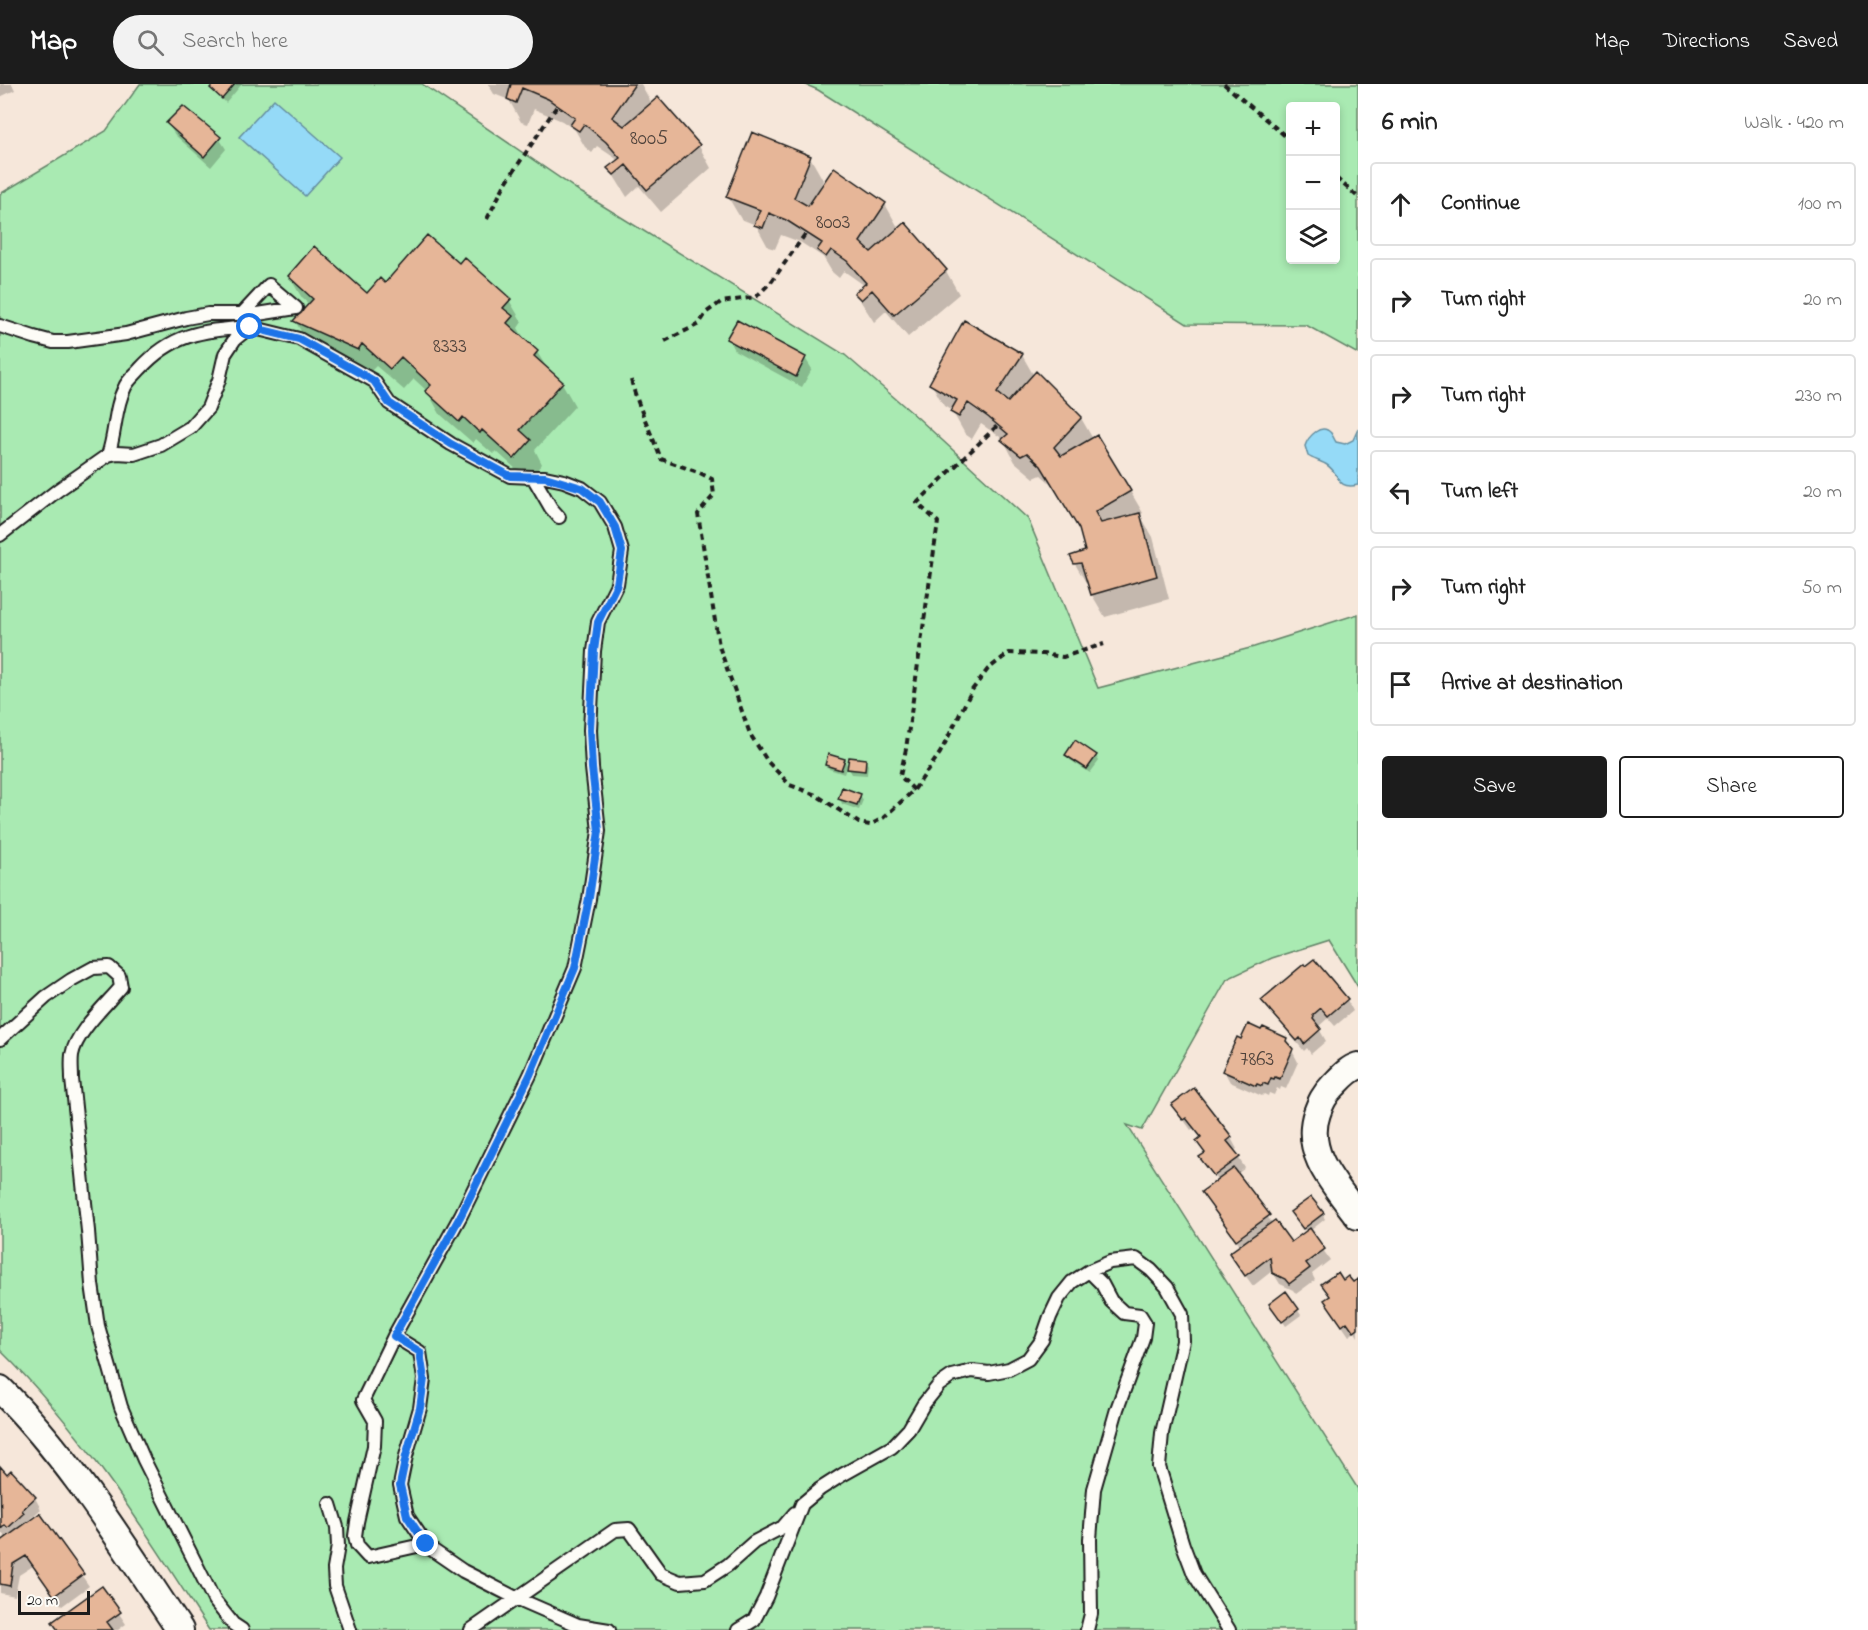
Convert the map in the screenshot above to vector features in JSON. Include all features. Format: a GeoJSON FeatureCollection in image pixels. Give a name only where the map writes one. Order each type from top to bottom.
{"type":"FeatureCollection","features":[{"type":"Feature","properties":{"kind":"street"},"geometry":{"type":"LineString","coordinates":[[1355,1067],[1324,1095],[1314,1124],[1314,1147],[1327,1174],[1358,1216]]}},
{"type":"Feature","properties":{"kind":"street"},"geometry":{"type":"LineString","coordinates":[[0,1389],[49,1443],[83,1486],[180,1630]]}},
{"type":"Feature","properties":{"kind":"lane"},"geometry":{"type":"LineString","coordinates":[[0,326],[53,342],[126,334],[197,316],[242,314],[250,327]]}},
{"type":"Feature","properties":{"kind":"lane"},"geometry":{"type":"LineString","coordinates":[[0,535],[108,455],[134,454],[161,445],[191,427],[208,408],[219,380],[225,354],[235,339],[250,327]]}},
{"type":"Feature","properties":{"kind":"lane"},"geometry":{"type":"LineString","coordinates":[[108,455],[113,443],[116,416],[125,386],[151,357],[187,335],[209,330],[250,327],[299,339],[374,381],[389,403],[451,444],[510,476],[545,477],[582,488],[600,502],[615,527],[622,551],[617,584],[598,622],[594,651],[590,730],[599,831],[575,968],[530,1075],[461,1215],[394,1336],[363,1400],[375,1421],[374,1446],[355,1536],[357,1545],[368,1557],[426,1544]]}},
{"type":"Feature","properties":{"kind":"lane"},"geometry":{"type":"LineString","coordinates":[[533,477],[537,487],[559,517]]}},
{"type":"Feature","properties":{"kind":"lane"},"geometry":{"type":"LineString","coordinates":[[0,1039],[46,997],[93,968],[109,967],[119,976],[121,987],[87,1026],[72,1054],[72,1078],[98,1326],[121,1407],[144,1460],[214,1600],[233,1624],[242,1630]]}},
{"type":"Feature","properties":{"kind":"lane"},"geometry":{"type":"LineString","coordinates":[[471,1630],[615,1530],[629,1528],[661,1574],[680,1582],[705,1580],[728,1565],[754,1542],[783,1527],[802,1504],[820,1489],[892,1448],[909,1429],[923,1405],[939,1385],[952,1376],[972,1371],[989,1373],[1009,1369],[1028,1359],[1042,1340],[1059,1298],[1072,1282],[1089,1271],[1110,1262],[1136,1259],[1151,1270],[1167,1287],[1182,1314],[1183,1341],[1162,1433],[1159,1467],[1194,1574],[1229,1630]]}},
{"type":"Feature","properties":{"kind":"lane"},"geometry":{"type":"LineString","coordinates":[[1088,1630],[1091,1614],[1090,1539],[1094,1489],[1117,1409],[1143,1338],[1145,1323],[1140,1315],[1124,1314],[1111,1301],[1102,1284],[1089,1271]]}},
{"type":"Feature","properties":{"kind":"lane"},"geometry":{"type":"LineString","coordinates":[[394,1336],[420,1352],[424,1379],[420,1408],[400,1485],[407,1516],[426,1544],[463,1571],[516,1598],[578,1625],[609,1630]]}},
{"type":"Feature","properties":{"kind":"lane"},"geometry":{"type":"LineString","coordinates":[[330,1504],[337,1527],[339,1546],[334,1569],[335,1586],[350,1630]]}},
{"type":"Feature","properties":{"kind":"lane"},"geometry":{"type":"LineString","coordinates":[[738,1630],[754,1620],[766,1597],[802,1504]]}},
{"type":"Feature","properties":{"kind":"path"},"geometry":{"type":"LineString","coordinates":[[1224,84],[1286,137]]}},
{"type":"Feature","properties":{"kind":"path"},"geometry":{"type":"LineString","coordinates":[[487,219],[505,184],[557,106]]}},
{"type":"Feature","properties":{"kind":"path"},"geometry":{"type":"LineString","coordinates":[[1340,182],[1358,197]]}},
{"type":"Feature","properties":{"kind":"path"},"geometry":{"type":"LineString","coordinates":[[665,341],[699,324],[707,312],[721,302],[759,295],[772,281],[806,233]]}},
{"type":"Feature","properties":{"kind":"path"},"geometry":{"type":"LineString","coordinates":[[630,380],[661,459],[712,479],[714,495],[698,514],[719,646],[750,734],[768,762],[790,785],[816,795],[859,823],[870,825],[884,818],[914,790],[940,753],[972,690],[988,669],[1009,653],[1064,657],[1104,644]]}},
{"type":"Feature","properties":{"kind":"path"},"geometry":{"type":"LineString","coordinates":[[914,790],[900,776],[906,749],[938,522],[917,503],[998,425]]}},
{"type":"Feature","properties":{"kind":"green space"},"geometry":{"type":"Polygon","coordinates":[[[140,84],[422,84],[582,193],[845,355],[918,418],[1028,519],[1098,688],[1254,647],[1358,614],[1358,987],[1329,940],[1272,958],[1227,979],[1142,1130],[1127,1125],[1358,1489],[1358,1630],[209,1630],[137,1520],[86,1449],[31,1382],[0,1350],[0,194],[106,131],[140,84]]]}},
{"type":"Feature","properties":{"kind":"green space"},"geometry":{"type":"Polygon","coordinates":[[[804,84],[1358,84],[1358,354],[1306,325],[1187,324],[818,90],[804,84]]]}},
{"type":"Feature","properties":{"kind":"water"},"geometry":{"type":"Polygon","coordinates":[[[274,99],[340,157],[305,196],[239,137],[274,99]]]}},
{"type":"Feature","properties":{"kind":"water"},"geometry":{"type":"Polygon","coordinates":[[[1358,429],[1358,485],[1345,485],[1327,465],[1308,456],[1305,446],[1312,435],[1319,430],[1327,430],[1336,442],[1345,444],[1353,440],[1358,429]]]}},
{"type":"Feature","properties":{"kind":"building"},"geometry":{"type":"Polygon","coordinates":[[[214,84],[235,84],[222,99],[210,88],[214,84]]]}},
{"type":"Feature","properties":{"kind":"building"},"geometry":{"type":"Polygon","coordinates":[[[511,84],[635,84],[612,117],[624,126],[658,97],[700,145],[647,190],[626,165],[614,175],[607,168],[620,158],[606,142],[584,124],[579,131],[570,125],[575,118],[548,99],[522,88],[516,103],[507,99],[511,84]]]}},
{"type":"Feature","properties":{"kind":"building"},"geometry":{"type":"Polygon","coordinates":[[[183,106],[221,137],[204,157],[166,123],[183,106]]]}},
{"type":"Feature","properties":{"kind":"building"},"geometry":{"type":"Polygon","coordinates":[[[752,132],[811,156],[794,198],[808,206],[834,167],[886,203],[860,242],[871,252],[905,222],[947,270],[894,315],[872,290],[861,300],[854,293],[866,283],[847,261],[831,250],[826,257],[817,250],[822,243],[786,220],[769,213],[763,228],[754,225],[760,210],[726,197],[752,132]]]}},
{"type":"Feature","properties":{"kind":"building"},"geometry":{"type":"Polygon","coordinates":[[[427,235],[459,263],[464,257],[511,299],[503,308],[513,316],[507,323],[538,351],[534,356],[563,382],[520,430],[531,440],[514,459],[482,430],[480,433],[463,417],[459,422],[425,391],[431,385],[401,357],[390,369],[362,344],[358,350],[293,321],[313,299],[288,276],[314,246],[367,293],[380,278],[385,283],[427,235]]]}},
{"type":"Feature","properties":{"kind":"building"},"geometry":{"type":"Polygon","coordinates":[[[737,320],[806,357],[796,377],[726,339],[737,320]]]}},
{"type":"Feature","properties":{"kind":"building"},"geometry":{"type":"Polygon","coordinates":[[[964,320],[1023,354],[997,393],[1008,402],[1036,371],[1082,417],[1054,447],[1061,456],[1097,435],[1131,491],[1095,512],[1101,523],[1140,513],[1157,576],[1091,595],[1081,563],[1074,564],[1070,556],[1085,551],[1079,529],[1041,466],[1027,453],[1021,456],[1001,440],[1008,434],[968,403],[959,417],[950,412],[957,400],[929,384],[964,320]]]}},
{"type":"Feature","properties":{"kind":"building"},"geometry":{"type":"Polygon","coordinates":[[[1075,740],[1097,755],[1087,769],[1065,755],[1075,740]]]}},
{"type":"Feature","properties":{"kind":"building"},"geometry":{"type":"Polygon","coordinates":[[[828,754],[845,759],[841,770],[825,765],[828,754]]]}},
{"type":"Feature","properties":{"kind":"building"},"geometry":{"type":"Polygon","coordinates":[[[849,757],[866,759],[865,771],[847,769],[849,757]]]}},
{"type":"Feature","properties":{"kind":"building"},"geometry":{"type":"Polygon","coordinates":[[[842,787],[861,794],[857,805],[838,799],[842,787]]]}},
{"type":"Feature","properties":{"kind":"building"},"geometry":{"type":"Polygon","coordinates":[[[1314,959],[1348,999],[1328,1016],[1321,1008],[1313,1015],[1313,1019],[1321,1029],[1304,1044],[1300,1038],[1297,1041],[1261,1000],[1304,964],[1305,966],[1314,959]]]}},
{"type":"Feature","properties":{"kind":"building"},"geometry":{"type":"Polygon","coordinates":[[[1248,1024],[1261,1030],[1263,1027],[1287,1038],[1286,1041],[1293,1049],[1280,1079],[1271,1078],[1268,1085],[1263,1083],[1262,1086],[1257,1084],[1256,1086],[1222,1071],[1237,1037],[1241,1039],[1248,1024]]]}},
{"type":"Feature","properties":{"kind":"building"},"geometry":{"type":"Polygon","coordinates":[[[1194,1088],[1232,1137],[1227,1141],[1240,1157],[1214,1176],[1199,1157],[1205,1153],[1196,1141],[1201,1137],[1186,1118],[1183,1120],[1171,1105],[1194,1088]]]}},
{"type":"Feature","properties":{"kind":"building"},"geometry":{"type":"Polygon","coordinates":[[[1234,1168],[1270,1215],[1236,1240],[1201,1192],[1234,1168]]]}},
{"type":"Feature","properties":{"kind":"building"},"geometry":{"type":"Polygon","coordinates":[[[1311,1197],[1324,1213],[1303,1229],[1290,1212],[1311,1197]]]}},
{"type":"Feature","properties":{"kind":"building"},"geometry":{"type":"Polygon","coordinates":[[[1275,1220],[1291,1242],[1310,1228],[1325,1249],[1306,1263],[1310,1268],[1289,1284],[1285,1279],[1272,1273],[1270,1257],[1245,1276],[1229,1253],[1275,1220]]]}},
{"type":"Feature","properties":{"kind":"building"},"geometry":{"type":"Polygon","coordinates":[[[1338,1272],[1343,1280],[1348,1276],[1353,1282],[1358,1279],[1358,1329],[1354,1332],[1347,1322],[1342,1326],[1324,1300],[1330,1296],[1321,1284],[1338,1272]]]}},
{"type":"Feature","properties":{"kind":"building"},"geometry":{"type":"Polygon","coordinates":[[[1286,1291],[1299,1309],[1282,1322],[1269,1304],[1286,1291]]]}},
{"type":"Feature","properties":{"kind":"building"},"geometry":{"type":"Polygon","coordinates":[[[0,1466],[7,1474],[11,1470],[36,1497],[22,1510],[24,1513],[8,1528],[5,1525],[1,1529],[0,1466]]]}},
{"type":"Feature","properties":{"kind":"building"},"geometry":{"type":"Polygon","coordinates":[[[40,1513],[84,1574],[54,1596],[26,1556],[13,1564],[10,1586],[0,1584],[0,1542],[40,1513]]]}},
{"type":"Feature","properties":{"kind":"building"},"geometry":{"type":"Polygon","coordinates":[[[102,1586],[121,1612],[107,1622],[113,1630],[58,1630],[52,1622],[102,1586]]]}},
{"type":"Feature","properties":{"kind":"route"},"geometry":{"type":"LineString","coordinates":[[250,327],[299,339],[374,381],[389,403],[451,444],[510,476],[545,477],[582,488],[600,502],[615,527],[622,551],[617,584],[598,622],[594,651],[590,730],[599,831],[575,968],[530,1075],[461,1215],[394,1336],[420,1352],[424,1379],[420,1408],[400,1485],[407,1516],[426,1544]]}}]}
